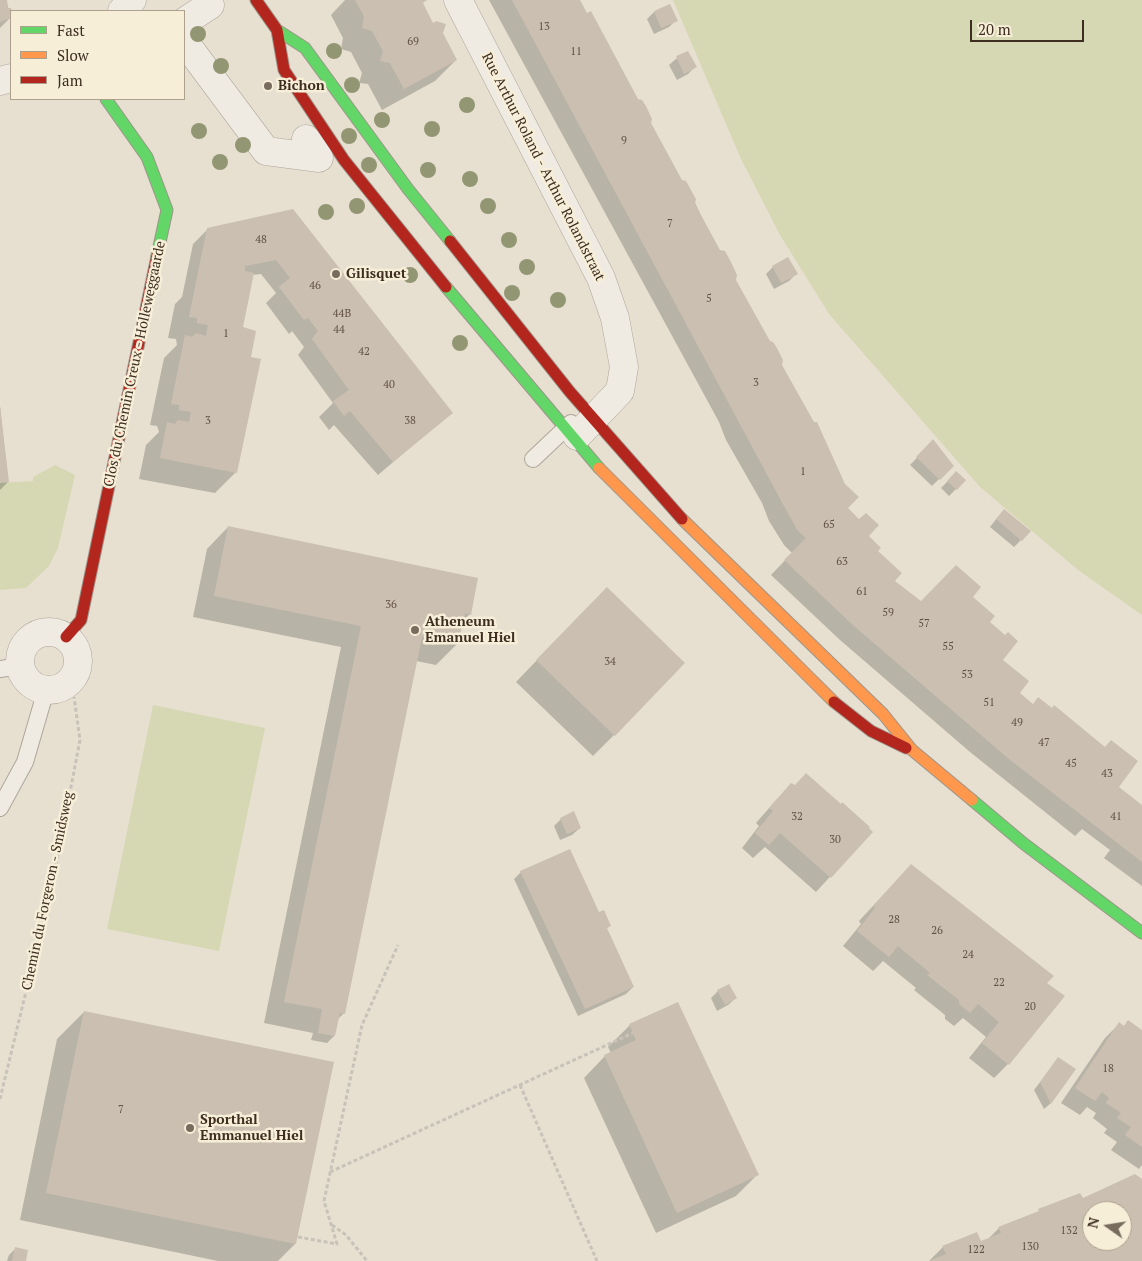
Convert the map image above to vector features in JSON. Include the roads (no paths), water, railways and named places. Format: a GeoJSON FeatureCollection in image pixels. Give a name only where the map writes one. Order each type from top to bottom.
{"type":"FeatureCollection","features":[{"type":"Feature","properties":{"kind":"street"},"geometry":{"type":"LineString","coordinates":[[123,10],[131,0]]}},
{"type":"Feature","properties":{"kind":"street"},"geometry":{"type":"LineString","coordinates":[[256,0],[277,30],[305,48],[408,189],[589,414],[693,532],[883,714],[912,750],[1022,843],[1142,933]]}},
{"type":"Feature","properties":{"kind":"street","name":"Rue Arthur Roland - Arthur Rolandstraat"},"geometry":{"type":"LineString","coordinates":[[458,0],[601,278],[615,318],[624,366],[620,392],[589,414],[570,434]]}},
{"type":"Feature","properties":{"kind":"street"},"geometry":{"type":"LineString","coordinates":[[185,22],[212,8]]}},
{"type":"Feature","properties":{"kind":"street"},"geometry":{"type":"LineString","coordinates":[[277,30],[284,70],[344,160],[478,326],[607,478],[828,697],[871,731],[912,750]]}},
{"type":"Feature","properties":{"kind":"street"},"geometry":{"type":"LineString","coordinates":[[185,42],[266,151],[319,158],[306,139]]}},
{"type":"Feature","properties":{"kind":"street","name":"Clos du Chemin Creux - Holleweggaarde"},"geometry":{"type":"LineString","coordinates":[[66,637],[81,620],[168,210],[147,157],[107,100]]}},
{"type":"Feature","properties":{"kind":"street"},"geometry":{"type":"LineString","coordinates":[[52,632],[66,637],[74,646],[78,659],[76,671],[57,686],[29,682],[10,667],[23,647],[37,634],[52,632]]}},
{"type":"Feature","properties":{"kind":"lane"},"geometry":{"type":"LineString","coordinates":[[533,459],[570,434]]}},
{"type":"Feature","properties":{"kind":"lane"},"geometry":{"type":"LineString","coordinates":[[0,808],[25,762],[57,686]]}},
{"type":"Feature","properties":{"kind":"place","name":"Bichon"},"geometry":{"type":"Point","coordinates":[268,86]}},
{"type":"Feature","properties":{"kind":"place","name":"Gilisquet"},"geometry":{"type":"Point","coordinates":[336,274]}},
{"type":"Feature","properties":{"kind":"place","name":"Atheneum Emanuel Hiel"},"geometry":{"type":"Point","coordinates":[415,630]}},
{"type":"Feature","properties":{"kind":"place","name":"Sporthal Emmanuel Hiel"},"geometry":{"type":"Point","coordinates":[190,1128]}}]}
